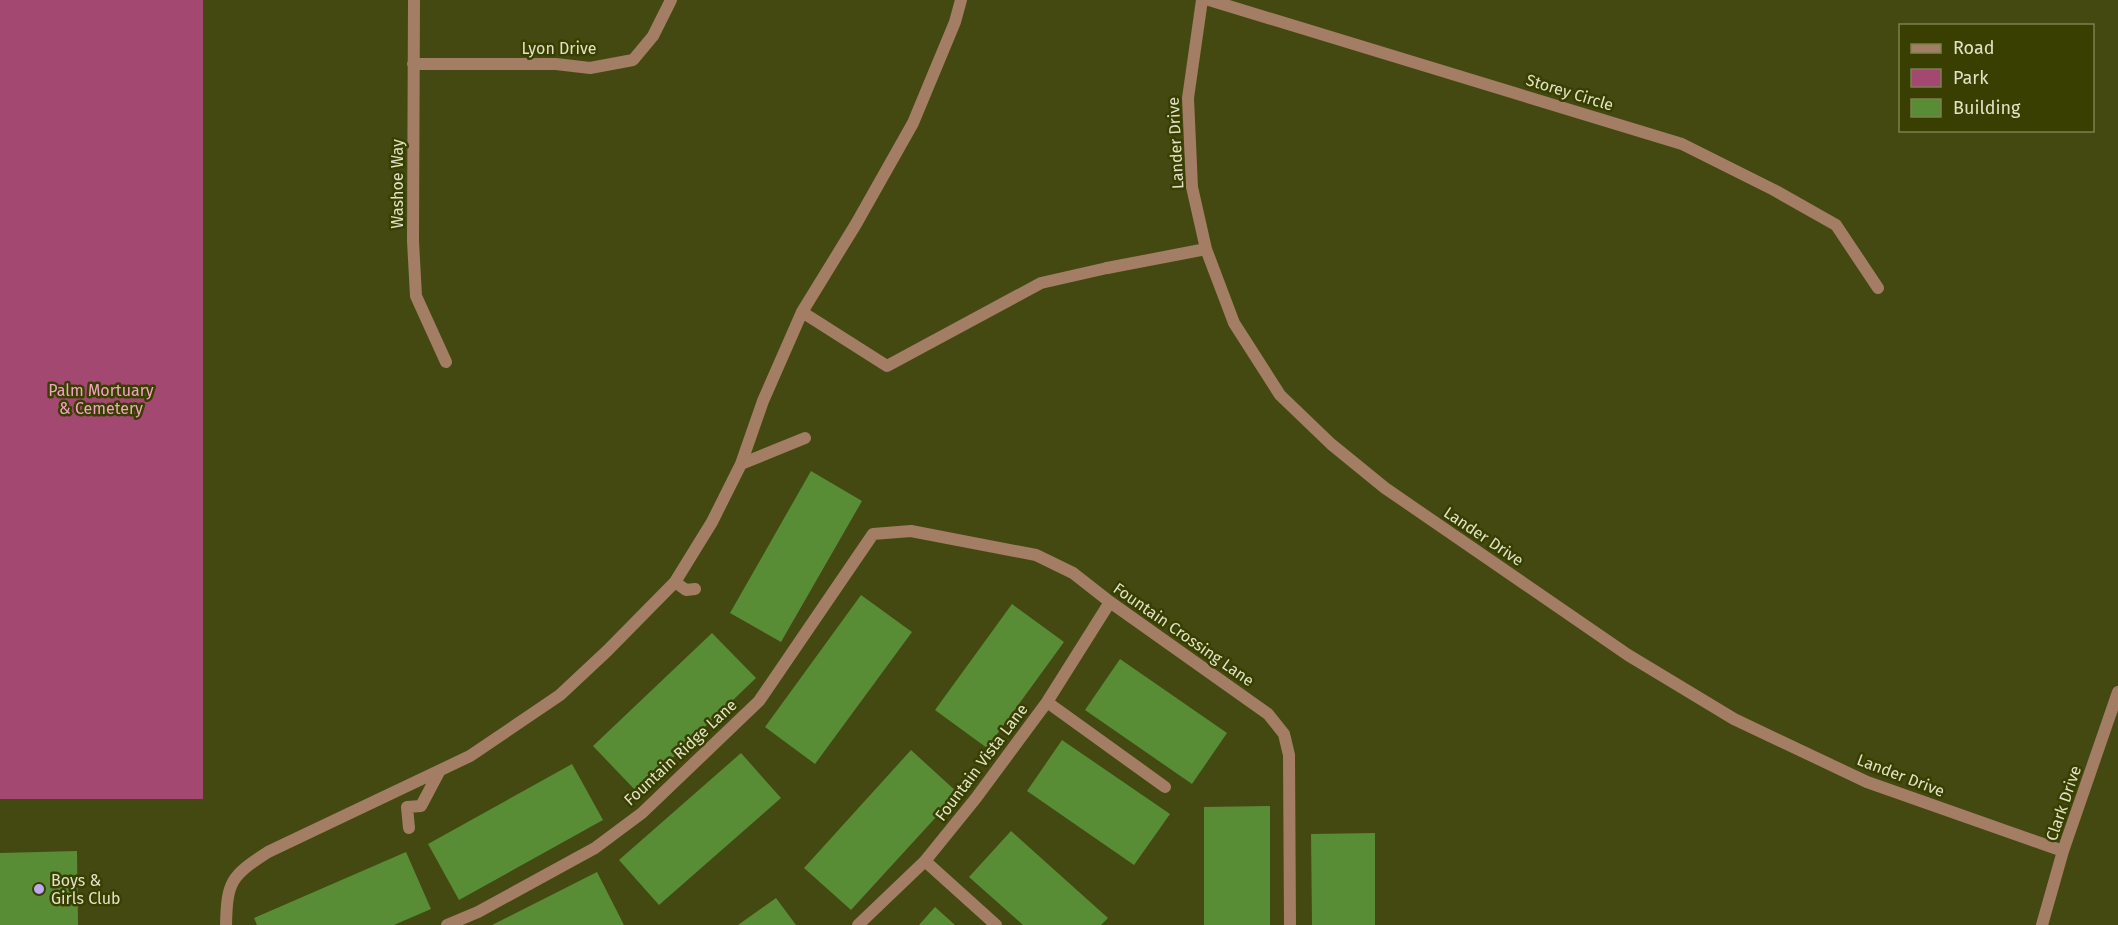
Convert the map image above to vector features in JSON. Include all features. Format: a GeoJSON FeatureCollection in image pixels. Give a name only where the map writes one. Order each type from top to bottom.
{"type":"FeatureCollection","features":[{"type":"Feature","properties":{"kind":"street","name":"Washoe Way"},"geometry":{"type":"LineString","coordinates":[[414,0],[413,241],[416,296],[446,362]]}},
{"type":"Feature","properties":{"kind":"street","name":"Lyon Drive"},"geometry":{"type":"LineString","coordinates":[[413,64],[556,64],[590,68],[633,60],[653,36],[670,0]]}},
{"type":"Feature","properties":{"kind":"street"},"geometry":{"type":"LineString","coordinates":[[226,925],[227,897],[232,883],[243,868],[268,852],[470,756],[560,694],[607,651],[675,582],[712,522],[741,464],[763,401],[802,312],[856,224],[913,123],[961,0]]}},
{"type":"Feature","properties":{"kind":"street","name":"Lander Drive"},"geometry":{"type":"LineString","coordinates":[[1202,0],[1188,98],[1192,187],[1206,249],[1234,323],[1280,395],[1331,444],[1385,488],[1628,655],[1734,719],[1867,782],[2063,851]]}},
{"type":"Feature","properties":{"kind":"street","name":"Storey Circle"},"geometry":{"type":"LineString","coordinates":[[1209,0],[1682,144],[1774,190],[1836,225],[1878,288]]}},
{"type":"Feature","properties":{"kind":"street"},"geometry":{"type":"LineString","coordinates":[[802,312],[887,366],[1041,283],[1206,249]]}},
{"type":"Feature","properties":{"kind":"street"},"geometry":{"type":"LineString","coordinates":[[741,464],[804,438]]}},
{"type":"Feature","properties":{"kind":"street","name":"Fountain Crossing Lane"},"geometry":{"type":"LineString","coordinates":[[873,534],[911,531],[1036,555],[1073,573],[1110,602],[1268,714],[1284,734],[1289,754],[1290,925]]}},
{"type":"Feature","properties":{"kind":"street","name":"Fountain Ridge Lane"},"geometry":{"type":"LineString","coordinates":[[447,925],[478,912],[595,848],[642,813],[759,701],[873,534]]}},
{"type":"Feature","properties":{"kind":"street"},"geometry":{"type":"LineString","coordinates":[[675,582],[686,590],[695,589]]}},
{"type":"Feature","properties":{"kind":"street","name":"Fountain Vista Lane"},"geometry":{"type":"LineString","coordinates":[[858,925],[925,861],[976,798],[1047,702],[1110,602]]}},
{"type":"Feature","properties":{"kind":"street","name":"Clark Drive"},"geometry":{"type":"LineString","coordinates":[[2042,925],[2063,851],[2118,692]]}},
{"type":"Feature","properties":{"kind":"street"},"geometry":{"type":"LineString","coordinates":[[1047,702],[1165,787]]}},
{"type":"Feature","properties":{"kind":"street"},"geometry":{"type":"LineString","coordinates":[[407,807],[421,806],[439,772]]}},
{"type":"Feature","properties":{"kind":"street"},"geometry":{"type":"LineString","coordinates":[[401,790],[407,807],[409,828]]}},
{"type":"Feature","properties":{"kind":"street"},"geometry":{"type":"LineString","coordinates":[[925,861],[996,925]]}},
{"type":"Feature","properties":{"kind":"green space","name":"Palm Mortuary & Cemetery"},"geometry":{"type":"Polygon","coordinates":[[[0,0],[203,0],[203,799],[0,799],[0,0]]]}},
{"type":"Feature","properties":{"kind":"building"},"geometry":{"type":"Polygon","coordinates":[[[811,471],[862,501],[781,642],[730,613],[811,471]]]}},
{"type":"Feature","properties":{"kind":"building"},"geometry":{"type":"Polygon","coordinates":[[[861,595],[912,632],[815,764],[765,727],[861,595]]]}},
{"type":"Feature","properties":{"kind":"building"},"geometry":{"type":"Polygon","coordinates":[[[1012,604],[1064,642],[987,748],[935,710],[1012,604]]]}},
{"type":"Feature","properties":{"kind":"building"},"geometry":{"type":"Polygon","coordinates":[[[712,633],[756,678],[637,792],[593,746],[712,633]]]}},
{"type":"Feature","properties":{"kind":"building"},"geometry":{"type":"Polygon","coordinates":[[[1120,659],[1227,733],[1192,784],[1085,710],[1120,659]]]}},
{"type":"Feature","properties":{"kind":"building"},"geometry":{"type":"Polygon","coordinates":[[[1062,740],[1170,814],[1134,865],[1027,791],[1062,740]]]}},
{"type":"Feature","properties":{"kind":"building"},"geometry":{"type":"Polygon","coordinates":[[[911,750],[958,793],[851,910],[804,868],[911,750]]]}},
{"type":"Feature","properties":{"kind":"building"},"geometry":{"type":"Polygon","coordinates":[[[741,753],[781,798],[659,905],[619,860],[741,753]]]}},
{"type":"Feature","properties":{"kind":"building"},"geometry":{"type":"Polygon","coordinates":[[[572,764],[603,820],[459,900],[428,844],[572,764]]]}},
{"type":"Feature","properties":{"kind":"building"},"geometry":{"type":"Polygon","coordinates":[[[1270,806],[1270,925],[1204,925],[1204,807],[1270,806]]]}},
{"type":"Feature","properties":{"kind":"building"},"geometry":{"type":"Polygon","coordinates":[[[1011,831],[1108,918],[1101,925],[1023,925],[969,877],[1011,831]]]}},
{"type":"Feature","properties":{"kind":"building"},"geometry":{"type":"Polygon","coordinates":[[[1375,833],[1375,925],[1312,925],[1311,834],[1375,833]]]}},
{"type":"Feature","properties":{"kind":"building","name":"Boys & Girls Club"},"geometry":{"type":"Polygon","coordinates":[[[77,851],[78,925],[0,925],[0,853],[77,851]]]}},
{"type":"Feature","properties":{"kind":"building"},"geometry":{"type":"Polygon","coordinates":[[[406,852],[431,909],[394,925],[257,925],[254,918],[406,852]]]}},
{"type":"Feature","properties":{"kind":"building"},"geometry":{"type":"Polygon","coordinates":[[[597,872],[624,925],[492,925],[597,872]]]}},
{"type":"Feature","properties":{"kind":"building"},"geometry":{"type":"Polygon","coordinates":[[[776,898],[796,925],[738,925],[776,898]]]}},
{"type":"Feature","properties":{"kind":"building"},"geometry":{"type":"Polygon","coordinates":[[[935,907],[955,925],[919,925],[935,907]]]}},
{"type":"Feature","properties":{"kind":"place","name":"Boys & Girls Club"},"geometry":{"type":"Point","coordinates":[39,889]}}]}
